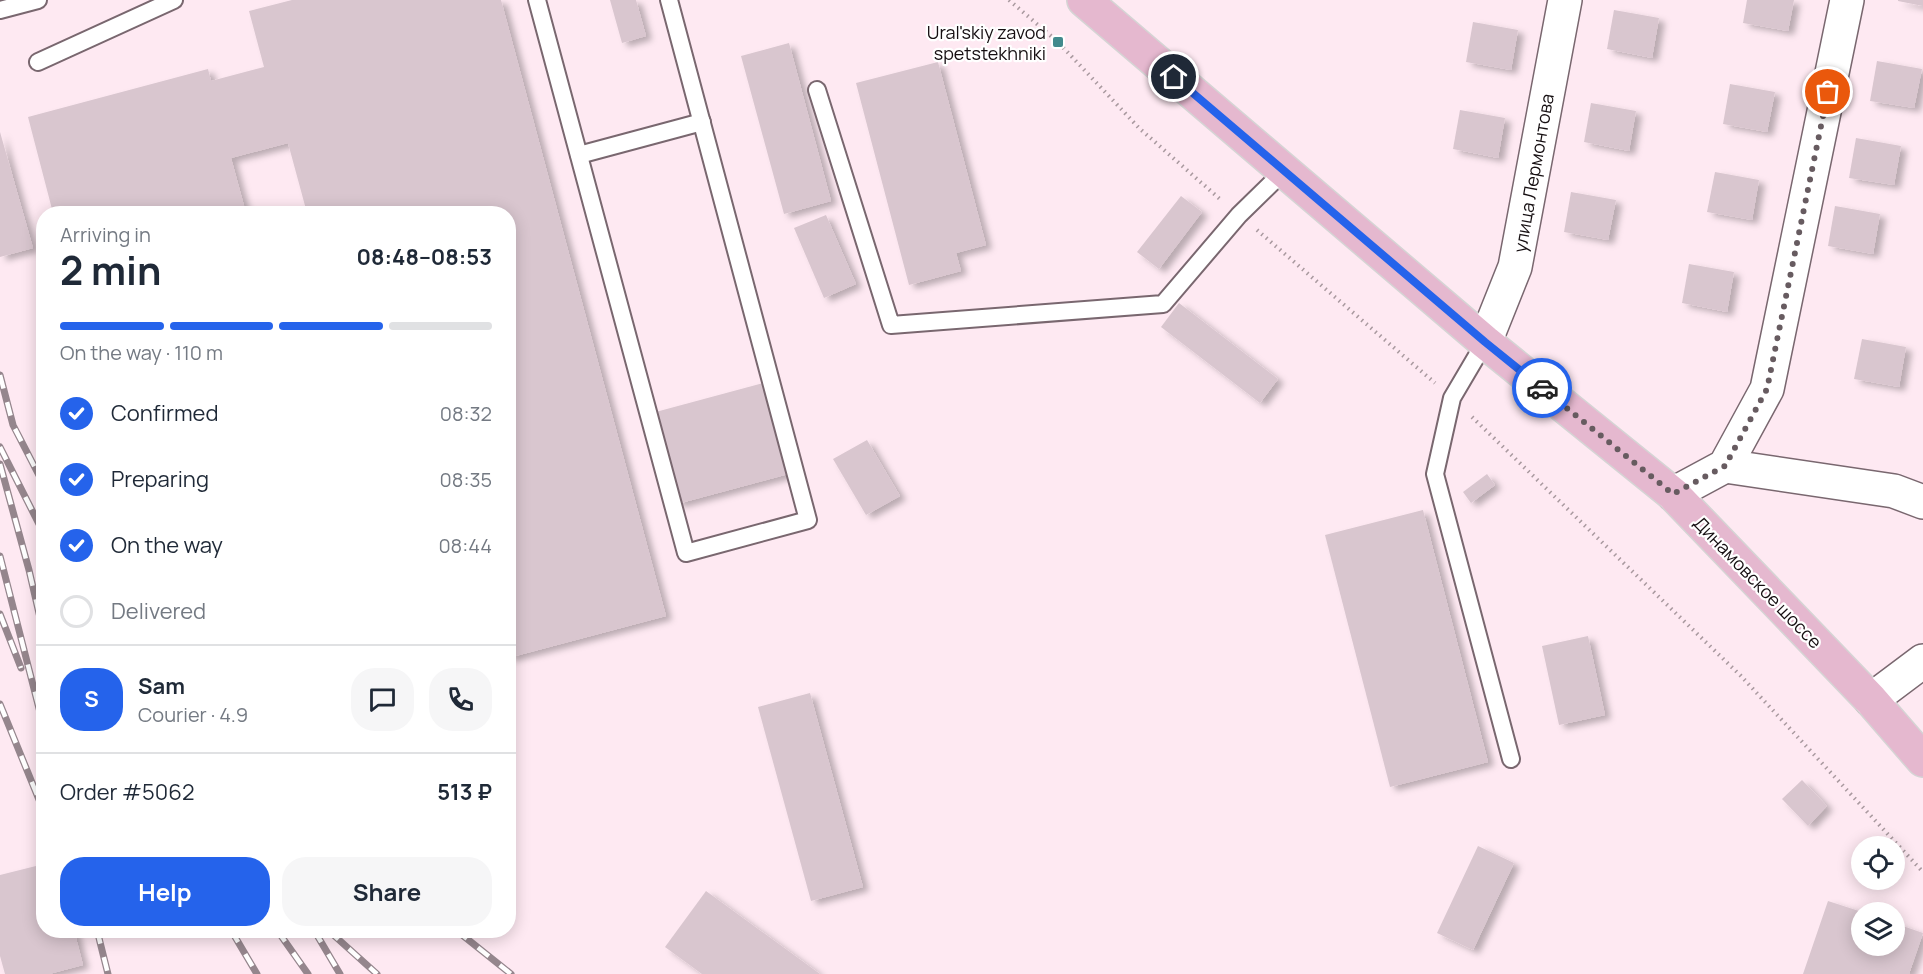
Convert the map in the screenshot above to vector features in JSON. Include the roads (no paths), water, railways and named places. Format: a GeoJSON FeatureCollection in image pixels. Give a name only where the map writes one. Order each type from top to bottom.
{"type":"FeatureCollection","features":[{"type":"Feature","properties":{"kind":"main road","name":"Динамовское шоссе"},"geometry":{"type":"LineString","coordinates":[[1084,0],[1485,342],[1673,494],[1871,700],[1923,760]]}},
{"type":"Feature","properties":{"kind":"street","name":"улица Лермонтова"},"geometry":{"type":"LineString","coordinates":[[1485,342],[1515,267],[1565,0]]}},
{"type":"Feature","properties":{"kind":"street"},"geometry":{"type":"LineString","coordinates":[[1673,494],[1725,466],[1767,389],[1846,0]]}},
{"type":"Feature","properties":{"kind":"street"},"geometry":{"type":"LineString","coordinates":[[1725,466],[1894,490],[1923,502]]}},
{"type":"Feature","properties":{"kind":"street"},"geometry":{"type":"LineString","coordinates":[[1871,700],[1923,661]]}},
{"type":"Feature","properties":{"kind":"lane"},"geometry":{"type":"LineString","coordinates":[[0,10],[38,0]]}},
{"type":"Feature","properties":{"kind":"lane"},"geometry":{"type":"LineString","coordinates":[[38,62],[174,0]]}},
{"type":"Feature","properties":{"kind":"lane"},"geometry":{"type":"LineString","coordinates":[[537,0],[686,553],[808,520],[669,0]]}},
{"type":"Feature","properties":{"kind":"lane"},"geometry":{"type":"LineString","coordinates":[[817,90],[891,325],[1163,304],[1239,215],[1284,171]]}},
{"type":"Feature","properties":{"kind":"lane"},"geometry":{"type":"LineString","coordinates":[[579,155],[702,122]]}},
{"type":"Feature","properties":{"kind":"lane"},"geometry":{"type":"LineString","coordinates":[[1485,342],[1452,398],[1435,474],[1511,759]]}},
{"type":"Feature","properties":{"kind":"railway"},"geometry":{"type":"LineString","coordinates":[[0,375],[13,425],[36,470]]}},
{"type":"Feature","properties":{"kind":"railway"},"geometry":{"type":"LineString","coordinates":[[0,447],[36,518]]}},
{"type":"Feature","properties":{"kind":"railway"},"geometry":{"type":"LineString","coordinates":[[0,464],[36,600]]}},
{"type":"Feature","properties":{"kind":"railway"},"geometry":{"type":"LineString","coordinates":[[0,556],[36,697]]}},
{"type":"Feature","properties":{"kind":"railway"},"geometry":{"type":"LineString","coordinates":[[0,614],[21,668]]}},
{"type":"Feature","properties":{"kind":"railway"},"geometry":{"type":"LineString","coordinates":[[0,704],[36,792]]}},
{"type":"Feature","properties":{"kind":"railway"},"geometry":{"type":"LineString","coordinates":[[99,938],[108,974]]}},
{"type":"Feature","properties":{"kind":"railway"},"geometry":{"type":"LineString","coordinates":[[236,938],[257,974]]}},
{"type":"Feature","properties":{"kind":"railway"},"geometry":{"type":"LineString","coordinates":[[283,938],[308,974]]}},
{"type":"Feature","properties":{"kind":"railway"},"geometry":{"type":"LineString","coordinates":[[319,938],[340,974]]}},
{"type":"Feature","properties":{"kind":"railway"},"geometry":{"type":"LineString","coordinates":[[337,938],[377,974]]}},
{"type":"Feature","properties":{"kind":"railway"},"geometry":{"type":"LineString","coordinates":[[466,938],[511,974]]}},
{"type":"Feature","properties":{"kind":"place","name":"Ural'skiy zavod spetstekhniki"},"geometry":{"type":"Point","coordinates":[1058,42]}}]}
